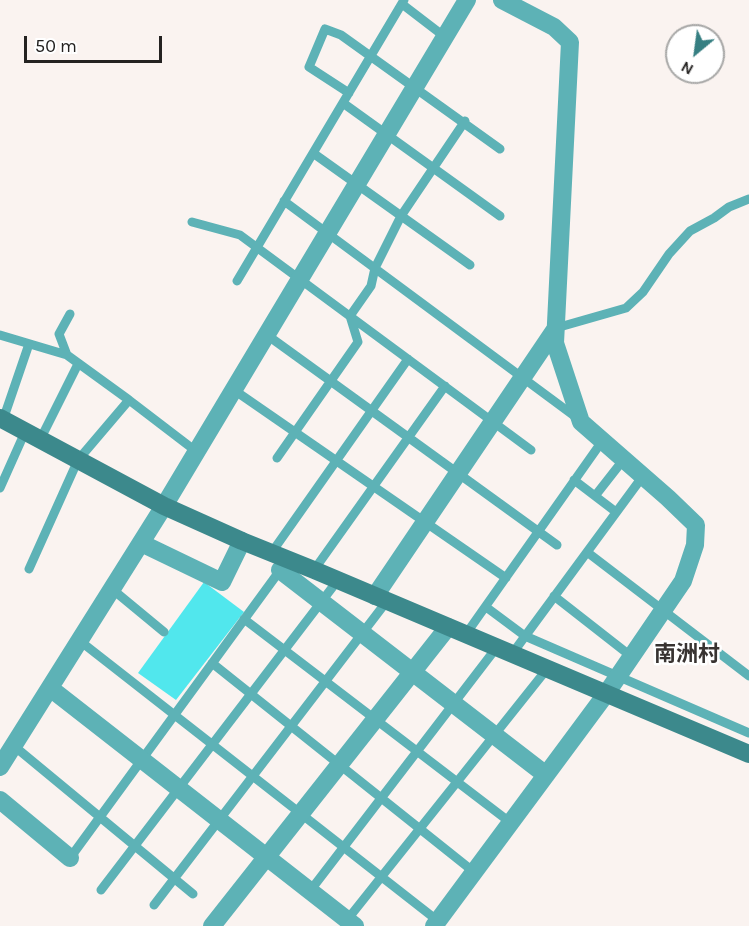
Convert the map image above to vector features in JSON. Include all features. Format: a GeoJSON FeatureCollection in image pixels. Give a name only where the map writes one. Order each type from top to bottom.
{"type":"FeatureCollection","features":[{"type":"Feature","properties":{"kind":"street"},"geometry":{"type":"LineString","coordinates":[[0,767],[197,452],[467,0]]}},
{"type":"Feature","properties":{"kind":"street"},"geometry":{"type":"LineString","coordinates":[[436,924],[632,657],[683,581],[695,545],[696,525],[581,422],[555,343],[570,42],[554,27],[502,0]]}},
{"type":"Feature","properties":{"kind":"street"},"geometry":{"type":"LineString","coordinates":[[381,598],[425,522],[556,328]]}},
{"type":"Feature","properties":{"kind":"street"},"geometry":{"type":"LineString","coordinates":[[2,419],[164,506],[280,560],[314,570],[749,754]]}},
{"type":"Feature","properties":{"kind":"street"},"geometry":{"type":"LineString","coordinates":[[141,543],[222,582],[242,541]]}},
{"type":"Feature","properties":{"kind":"street"},"geometry":{"type":"LineString","coordinates":[[280,560],[321,602],[546,775]]}},
{"type":"Feature","properties":{"kind":"street"},"geometry":{"type":"LineString","coordinates":[[212,926],[448,627]]}},
{"type":"Feature","properties":{"kind":"street"},"geometry":{"type":"LineString","coordinates":[[50,688],[351,923]]}},
{"type":"Feature","properties":{"kind":"street"},"geometry":{"type":"LineString","coordinates":[[0,800],[70,858]]}},
{"type":"Feature","properties":{"kind":"lane"},"geometry":{"type":"LineString","coordinates":[[237,281],[403,2],[445,37]]}},
{"type":"Feature","properties":{"kind":"lane"},"geometry":{"type":"LineString","coordinates":[[349,93],[309,68],[325,28],[341,35],[500,149]]}},
{"type":"Feature","properties":{"kind":"lane"},"geometry":{"type":"LineString","coordinates":[[343,103],[500,216]]}},
{"type":"Feature","properties":{"kind":"lane"},"geometry":{"type":"LineString","coordinates":[[350,316],[371,286],[375,268],[401,216],[464,122]]}},
{"type":"Feature","properties":{"kind":"lane"},"geometry":{"type":"LineString","coordinates":[[312,153],[470,265]]}},
{"type":"Feature","properties":{"kind":"lane"},"geometry":{"type":"LineString","coordinates":[[556,328],[626,308],[643,292],[669,254],[690,231],[729,207],[749,199]]}},
{"type":"Feature","properties":{"kind":"lane"},"geometry":{"type":"LineString","coordinates":[[284,201],[581,422]]}},
{"type":"Feature","properties":{"kind":"lane"},"geometry":{"type":"LineString","coordinates":[[192,222],[240,235],[531,450]]}},
{"type":"Feature","properties":{"kind":"lane"},"geometry":{"type":"LineString","coordinates":[[67,355],[59,334],[70,314]]}},
{"type":"Feature","properties":{"kind":"lane"},"geometry":{"type":"LineString","coordinates":[[277,458],[358,342],[350,316]]}},
{"type":"Feature","properties":{"kind":"lane"},"geometry":{"type":"LineString","coordinates":[[0,335],[67,355],[197,452]]}},
{"type":"Feature","properties":{"kind":"lane"},"geometry":{"type":"LineString","coordinates":[[267,335],[556,545]]}},
{"type":"Feature","properties":{"kind":"lane"},"geometry":{"type":"LineString","coordinates":[[2,419],[29,344]]}},
{"type":"Feature","properties":{"kind":"lane"},"geometry":{"type":"LineString","coordinates":[[70,858],[244,619],[336,461],[408,359]]}},
{"type":"Feature","properties":{"kind":"lane"},"geometry":{"type":"LineString","coordinates":[[0,488],[78,364]]}},
{"type":"Feature","properties":{"kind":"lane"},"geometry":{"type":"LineString","coordinates":[[314,570],[445,387]]}},
{"type":"Feature","properties":{"kind":"lane"},"geometry":{"type":"LineString","coordinates":[[234,390],[506,578]]}},
{"type":"Feature","properties":{"kind":"lane"},"geometry":{"type":"LineString","coordinates":[[29,569],[78,460],[129,400]]}},
{"type":"Feature","properties":{"kind":"lane"},"geometry":{"type":"LineString","coordinates":[[466,634],[603,440]]}},
{"type":"Feature","properties":{"kind":"lane"},"geometry":{"type":"LineString","coordinates":[[595,496],[624,459]]}},
{"type":"Feature","properties":{"kind":"lane"},"geometry":{"type":"LineString","coordinates":[[310,891],[454,704],[504,651],[525,636],[643,476]]}},
{"type":"Feature","properties":{"kind":"lane"},"geometry":{"type":"LineString","coordinates":[[574,480],[616,512]]}},
{"type":"Feature","properties":{"kind":"lane"},"geometry":{"type":"LineString","coordinates":[[587,552],[749,676]]}},
{"type":"Feature","properties":{"kind":"lane"},"geometry":{"type":"LineString","coordinates":[[101,890],[338,580]]}},
{"type":"Feature","properties":{"kind":"lane"},"geometry":{"type":"LineString","coordinates":[[112,589],[165,632]]}},
{"type":"Feature","properties":{"kind":"lane"},"geometry":{"type":"LineString","coordinates":[[554,596],[632,657]]}},
{"type":"Feature","properties":{"kind":"lane"},"geometry":{"type":"LineString","coordinates":[[154,905],[362,634],[381,598]]}},
{"type":"Feature","properties":{"kind":"lane"},"geometry":{"type":"LineString","coordinates":[[486,607],[525,636],[749,733]]}},
{"type":"Feature","properties":{"kind":"lane"},"geometry":{"type":"LineString","coordinates":[[244,619],[511,823]]}},
{"type":"Feature","properties":{"kind":"lane"},"geometry":{"type":"LineString","coordinates":[[80,641],[381,877],[436,924]]}},
{"type":"Feature","properties":{"kind":"lane"},"geometry":{"type":"LineString","coordinates":[[212,663],[474,872]]}},
{"type":"Feature","properties":{"kind":"lane"},"geometry":{"type":"LineString","coordinates":[[351,923],[381,877],[547,669]]}},
{"type":"Feature","properties":{"kind":"lane"},"geometry":{"type":"LineString","coordinates":[[14,746],[193,894]]}},
{"type":"Feature","properties":{"kind":"water"},"geometry":{"type":"Polygon","coordinates":[[[204,582],[244,612],[176,700],[138,673],[204,582]]]}},
{"type":"Feature","properties":{"kind":"district","name":"南洲村"},"geometry":{"type":"Point","coordinates":[687,655]}}]}
